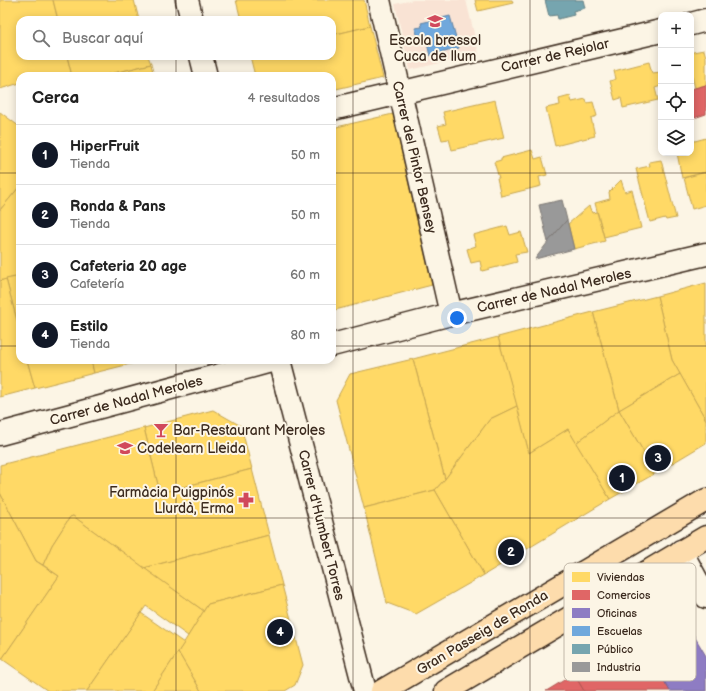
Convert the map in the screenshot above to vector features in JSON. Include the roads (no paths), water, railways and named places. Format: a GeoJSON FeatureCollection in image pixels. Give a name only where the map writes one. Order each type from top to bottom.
{"type":"FeatureCollection","features":[{"type":"Feature","properties":{"kind":"main road","name":"Gran Passeig de Ronda"},"geometry":{"type":"LineString","coordinates":[[599,563],[706,500]]}},
{"type":"Feature","properties":{"kind":"main road"},"geometry":{"type":"LineString","coordinates":[[662,563],[706,538]]}},
{"type":"Feature","properties":{"kind":"main road","name":"Gran Passeig de Ronda"},"geometry":{"type":"LineString","coordinates":[[382,691],[564,584]]}},
{"type":"Feature","properties":{"kind":"main road"},"geometry":{"type":"LineString","coordinates":[[446,691],[564,621]]}},
{"type":"Feature","properties":{"kind":"street"},"geometry":{"type":"LineString","coordinates":[[187,0],[191,16]]}},
{"type":"Feature","properties":{"kind":"street","name":"Carrer del Pintor Bensey"},"geometry":{"type":"LineString","coordinates":[[379,0],[451,314]]}},
{"type":"Feature","properties":{"kind":"street"},"geometry":{"type":"LineString","coordinates":[[694,23],[706,20]]}},
{"type":"Feature","properties":{"kind":"street","name":"Carrer de Rejolar"},"geometry":{"type":"LineString","coordinates":[[336,108],[658,32]]}},
{"type":"Feature","properties":{"kind":"street"},"geometry":{"type":"LineString","coordinates":[[202,60],[205,72]]}},
{"type":"Feature","properties":{"kind":"street","name":"Carrer de Nadal Meroles"},"geometry":{"type":"LineString","coordinates":[[336,344],[451,314],[706,254]]}},
{"type":"Feature","properties":{"kind":"street","name":"Carrer de Nadal Meroles"},"geometry":{"type":"LineString","coordinates":[[0,434],[260,364]]}},
{"type":"Feature","properties":{"kind":"street","name":"Carrer d'Humbert Torres"},"geometry":{"type":"LineString","coordinates":[[280,364],[365,691]]}},
{"type":"Feature","properties":{"kind":"street"},"geometry":{"type":"LineString","coordinates":[[681,552],[687,563]]}},
{"type":"Feature","properties":{"kind":"street"},"geometry":{"type":"LineString","coordinates":[[696,579],[706,597]]}},
{"type":"Feature","properties":{"kind":"place","name":"Escola bressol Cuca de llum"},"geometry":{"type":"Point","coordinates":[435,21]}},
{"type":"Feature","properties":{"kind":"place","name":"Bar-Restaurant Meroles"},"geometry":{"type":"Point","coordinates":[161,430]}},
{"type":"Feature","properties":{"kind":"place","name":"Codelearn Lleida"},"geometry":{"type":"Point","coordinates":[125,448]}},
{"type":"Feature","properties":{"kind":"place","name":"Cafeteria 20 age"},"geometry":{"type":"Point","coordinates":[658,458]}},
{"type":"Feature","properties":{"kind":"place","name":"HiperFruit"},"geometry":{"type":"Point","coordinates":[622,478]}},
{"type":"Feature","properties":{"kind":"place","name":"Farmàcia Puigpinós Llurdà, Erma"},"geometry":{"type":"Point","coordinates":[246,500]}},
{"type":"Feature","properties":{"kind":"place","name":"Ronda & Pans"},"geometry":{"type":"Point","coordinates":[511,552]}},
{"type":"Feature","properties":{"kind":"place","name":"Estilo"},"geometry":{"type":"Point","coordinates":[280,632]}}]}
